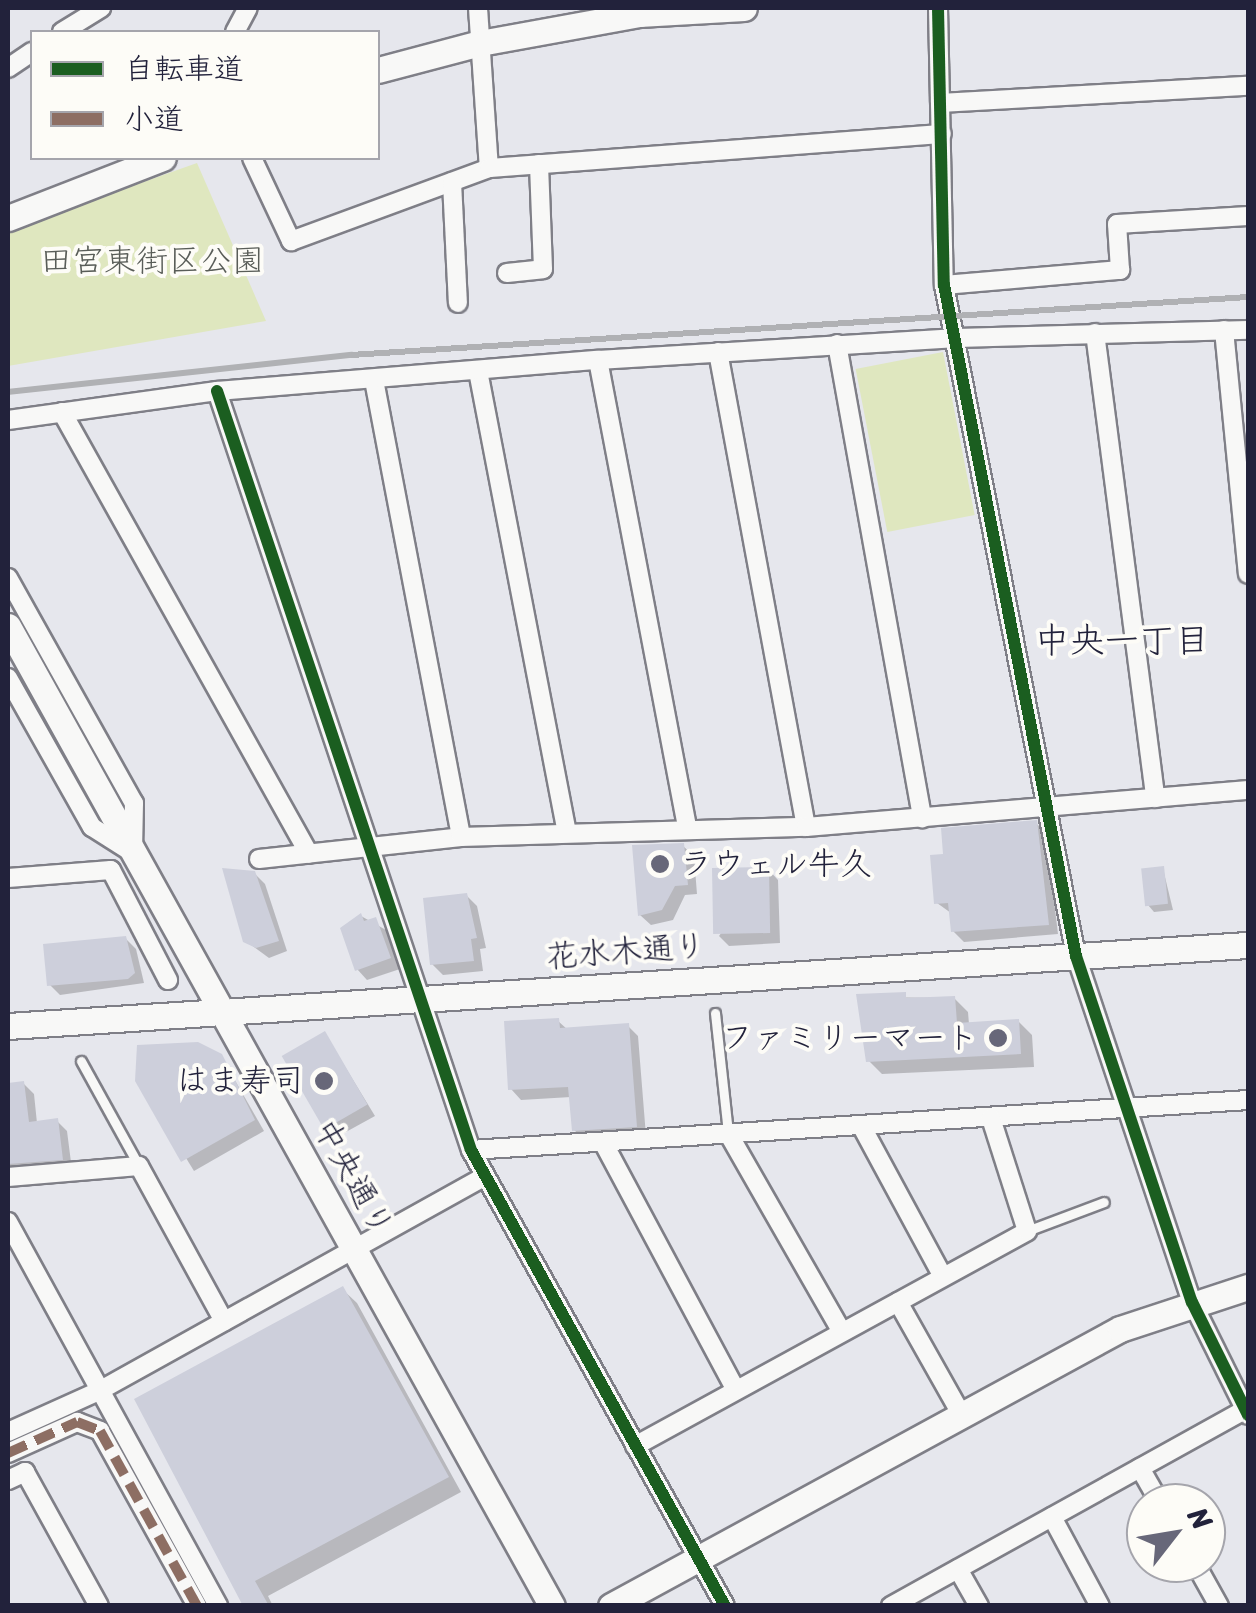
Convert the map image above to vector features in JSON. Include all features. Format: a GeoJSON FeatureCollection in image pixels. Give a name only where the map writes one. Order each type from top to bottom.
{"type":"FeatureCollection","features":[{"type":"Feature","properties":{"kind":"street"},"geometry":{"type":"LineString","coordinates":[[65,30],[102,8]]}},
{"type":"Feature","properties":{"kind":"street"},"geometry":{"type":"LineString","coordinates":[[236,30],[248,8]]}},
{"type":"Feature","properties":{"kind":"street"},"geometry":{"type":"LineString","coordinates":[[478,8],[489,168]]}},
{"type":"Feature","properties":{"kind":"street"},"geometry":{"type":"LineString","coordinates":[[380,69],[480,43],[638,14],[744,8]]}},
{"type":"Feature","properties":{"kind":"street"},"geometry":{"type":"LineString","coordinates":[[891,1606],[1247,1411],[1192,1302],[1076,956],[944,285],[938,8]]}},
{"type":"Feature","properties":{"kind":"street"},"geometry":{"type":"LineString","coordinates":[[8,68],[30,53]]}},
{"type":"Feature","properties":{"kind":"street"},"geometry":{"type":"LineString","coordinates":[[940,103],[1248,86]]}},
{"type":"Feature","properties":{"kind":"street"},"geometry":{"type":"LineString","coordinates":[[253,160],[292,242],[489,168],[942,134]]}},
{"type":"Feature","properties":{"kind":"street"},"geometry":{"type":"LineString","coordinates":[[8,218],[159,160]]}},
{"type":"Feature","properties":{"kind":"street"},"geometry":{"type":"LineString","coordinates":[[507,274],[543,269],[539,164]]}},
{"type":"Feature","properties":{"kind":"street"},"geometry":{"type":"LineString","coordinates":[[452,182],[458,303]]}},
{"type":"Feature","properties":{"kind":"street"},"geometry":{"type":"LineString","coordinates":[[944,285],[1120,270],[1118,224],[1248,216]]}},
{"type":"Feature","properties":{"kind":"street"},"geometry":{"type":"LineString","coordinates":[[1224,330],[1248,574]]}},
{"type":"Feature","properties":{"kind":"street"},"geometry":{"type":"LineString","coordinates":[[8,420],[218,392],[598,360],[957,338],[1248,330]]}},
{"type":"Feature","properties":{"kind":"street"},"geometry":{"type":"LineString","coordinates":[[1095,333],[1155,798]]}},
{"type":"Feature","properties":{"kind":"street"},"geometry":{"type":"LineString","coordinates":[[836,344],[922,818]]}},
{"type":"Feature","properties":{"kind":"street"},"geometry":{"type":"LineString","coordinates":[[718,352],[806,826]]}},
{"type":"Feature","properties":{"kind":"street"},"geometry":{"type":"LineString","coordinates":[[598,360],[688,827]]}},
{"type":"Feature","properties":{"kind":"street"},"geometry":{"type":"LineString","coordinates":[[478,371],[567,832]]}},
{"type":"Feature","properties":{"kind":"street"},"geometry":{"type":"LineString","coordinates":[[374,380],[460,837]]}},
{"type":"Feature","properties":{"kind":"street"},"geometry":{"type":"LineString","coordinates":[[218,392],[471,1150],[725,1606]]}},
{"type":"Feature","properties":{"kind":"street"},"geometry":{"type":"LineString","coordinates":[[62,412],[309,854]]}},
{"type":"Feature","properties":{"kind":"street"},"geometry":{"type":"LineString","coordinates":[[8,578],[134,804],[133,853]]}},
{"type":"Feature","properties":{"kind":"street","name":"中央通り"},"geometry":{"type":"LineString","coordinates":[[12,635],[552,1606]]}},
{"type":"Feature","properties":{"kind":"street"},"geometry":{"type":"LineString","coordinates":[[8,678],[92,827],[133,853]]}},
{"type":"Feature","properties":{"kind":"street"},"geometry":{"type":"LineString","coordinates":[[259,859],[460,837],[806,826],[1248,790]]}},
{"type":"Feature","properties":{"kind":"street"},"geometry":{"type":"LineString","coordinates":[[8,878],[111,870],[168,980]]}},
{"type":"Feature","properties":{"kind":"street","name":"花水木通り"},"geometry":{"type":"LineString","coordinates":[[8,1026],[1248,945]]}},
{"type":"Feature","properties":{"kind":"street"},"geometry":{"type":"LineString","coordinates":[[471,1150],[1248,1100]]}},
{"type":"Feature","properties":{"kind":"street"},"geometry":{"type":"LineString","coordinates":[[635,1446],[1026,1231],[991,1118]]}},
{"type":"Feature","properties":{"kind":"street"},"geometry":{"type":"LineString","coordinates":[[862,1126],[944,1276]]}},
{"type":"Feature","properties":{"kind":"street"},"geometry":{"type":"LineString","coordinates":[[728,1134],[842,1332]]}},
{"type":"Feature","properties":{"kind":"street"},"geometry":{"type":"LineString","coordinates":[[604,1144],[736,1390]]}},
{"type":"Feature","properties":{"kind":"street"},"geometry":{"type":"LineString","coordinates":[[8,1177],[139,1166],[224,1321]]}},
{"type":"Feature","properties":{"kind":"street"},"geometry":{"type":"LineString","coordinates":[[8,1432],[99,1392],[483,1176]]}},
{"type":"Feature","properties":{"kind":"street"},"geometry":{"type":"LineString","coordinates":[[8,1222],[218,1606]]}},
{"type":"Feature","properties":{"kind":"street"},"geometry":{"type":"LineString","coordinates":[[611,1606],[1120,1330],[1192,1302],[1248,1286]]}},
{"type":"Feature","properties":{"kind":"street"},"geometry":{"type":"LineString","coordinates":[[898,1302],[961,1414]]}},
{"type":"Feature","properties":{"kind":"street"},"geometry":{"type":"LineString","coordinates":[[8,1454],[78,1422],[100,1431],[196,1606]]}},
{"type":"Feature","properties":{"kind":"street"},"geometry":{"type":"LineString","coordinates":[[1140,1468],[1149,1483]]}},
{"type":"Feature","properties":{"kind":"street"},"geometry":{"type":"LineString","coordinates":[[8,1480],[25,1472],[100,1606]]}},
{"type":"Feature","properties":{"kind":"street"},"geometry":{"type":"LineString","coordinates":[[1052,1516],[1100,1606]]}},
{"type":"Feature","properties":{"kind":"street"},"geometry":{"type":"LineString","coordinates":[[958,1569],[979,1606]]}},
{"type":"Feature","properties":{"kind":"street"},"geometry":{"type":"LineString","coordinates":[[1206,1583],[1219,1606]]}},
{"type":"Feature","properties":{"kind":"lane"},"geometry":{"type":"LineString","coordinates":[[714,1013],[728,1134]]}},
{"type":"Feature","properties":{"kind":"lane"},"geometry":{"type":"LineString","coordinates":[[81,1061],[139,1166]]}},
{"type":"Feature","properties":{"kind":"lane"},"geometry":{"type":"LineString","coordinates":[[1026,1231],[1104,1202]]}},
{"type":"Feature","properties":{"kind":"green space","name":"田宮東街区公園"},"geometry":{"type":"Polygon","coordinates":[[[197,163],[266,321],[8,366],[8,230],[197,163]]]}},
{"type":"Feature","properties":{"kind":"green space"},"geometry":{"type":"Polygon","coordinates":[[[943,352],[975,515],[887,532],[856,369],[943,352]]]}},
{"type":"Feature","properties":{"kind":"building"},"geometry":{"type":"Polygon","coordinates":[[[1037,820],[1049,925],[951,932],[948,903],[934,904],[930,855],[943,854],[941,828],[1037,820]]]}},
{"type":"Feature","properties":{"kind":"building","name":"ラウェル牛久"},"geometry":{"type":"Polygon","coordinates":[[[684,843],[688,885],[675,886],[662,910],[638,916],[632,845],[684,843]]]}},
{"type":"Feature","properties":{"kind":"building"},"geometry":{"type":"Polygon","coordinates":[[[1164,866],[1168,904],[1145,906],[1141,868],[1164,866]]]}},
{"type":"Feature","properties":{"kind":"building"},"geometry":{"type":"Polygon","coordinates":[[[769,867],[770,933],[713,934],[712,868],[769,867]]]}},
{"type":"Feature","properties":{"kind":"building"},"geometry":{"type":"Polygon","coordinates":[[[222,868],[255,871],[279,941],[256,948],[243,942],[222,868]]]}},
{"type":"Feature","properties":{"kind":"building"},"geometry":{"type":"Polygon","coordinates":[[[467,893],[477,938],[471,939],[474,961],[430,965],[423,898],[467,893]]]}},
{"type":"Feature","properties":{"kind":"building"},"geometry":{"type":"Polygon","coordinates":[[[361,913],[364,921],[376,917],[391,958],[355,971],[340,928],[361,913]]]}},
{"type":"Feature","properties":{"kind":"building"},"geometry":{"type":"Polygon","coordinates":[[[126,936],[135,973],[128,979],[47,986],[43,944],[126,936]]]}},
{"type":"Feature","properties":{"kind":"building"},"geometry":{"type":"Polygon","coordinates":[[[906,992],[906,998],[955,996],[957,1023],[1019,1019],[1021,1054],[866,1062],[856,994],[906,992]]]}},
{"type":"Feature","properties":{"kind":"building"},"geometry":{"type":"Polygon","coordinates":[[[559,1018],[560,1028],[629,1023],[637,1127],[572,1131],[568,1087],[508,1090],[504,1021],[559,1018]]]}},
{"type":"Feature","properties":{"kind":"building","name":"はま寿司"},"geometry":{"type":"Polygon","coordinates":[[[325,1031],[368,1105],[324,1130],[282,1056],[325,1031]]]}},
{"type":"Feature","properties":{"kind":"building"},"geometry":{"type":"Polygon","coordinates":[[[198,1042],[222,1054],[255,1120],[181,1162],[135,1081],[137,1045],[198,1042]]]}},
{"type":"Feature","properties":{"kind":"building"},"geometry":{"type":"Polygon","coordinates":[[[24,1081],[29,1122],[58,1118],[63,1160],[8,1164],[8,1083],[24,1081]]]}},
{"type":"Feature","properties":{"kind":"building"},"geometry":{"type":"Polygon","coordinates":[[[343,1286],[449,1477],[255,1581],[269,1606],[243,1606],[134,1399],[343,1286]]]}},
{"type":"Feature","properties":{"kind":"railway"},"geometry":{"type":"LineString","coordinates":[[8,392],[351,355],[1248,297]]}},
{"type":"Feature","properties":{"kind":"marked path"},"geometry":{"type":"LineString","coordinates":[[8,1453],[77,1422],[100,1431],[197,1606]]}},
{"type":"Feature","properties":{"kind":"cycle path"},"geometry":{"type":"LineString","coordinates":[[938,8],[944,285],[1076,956],[1192,1302],[1248,1415]]}},
{"type":"Feature","properties":{"kind":"cycle path"},"geometry":{"type":"LineString","coordinates":[[217,391],[471,1150],[725,1606]]}},
{"type":"Feature","properties":{"kind":"place","name":"ラウェル牛久"},"geometry":{"type":"Point","coordinates":[660,864]}},
{"type":"Feature","properties":{"kind":"place","name":"ファミリーマート"},"geometry":{"type":"Point","coordinates":[998,1038]}},
{"type":"Feature","properties":{"kind":"place","name":"はま寿司"},"geometry":{"type":"Point","coordinates":[324,1081]}},
{"type":"Feature","properties":{"kind":"district","name":"中央一丁目"},"geometry":{"type":"Point","coordinates":[1122,640]}}]}
